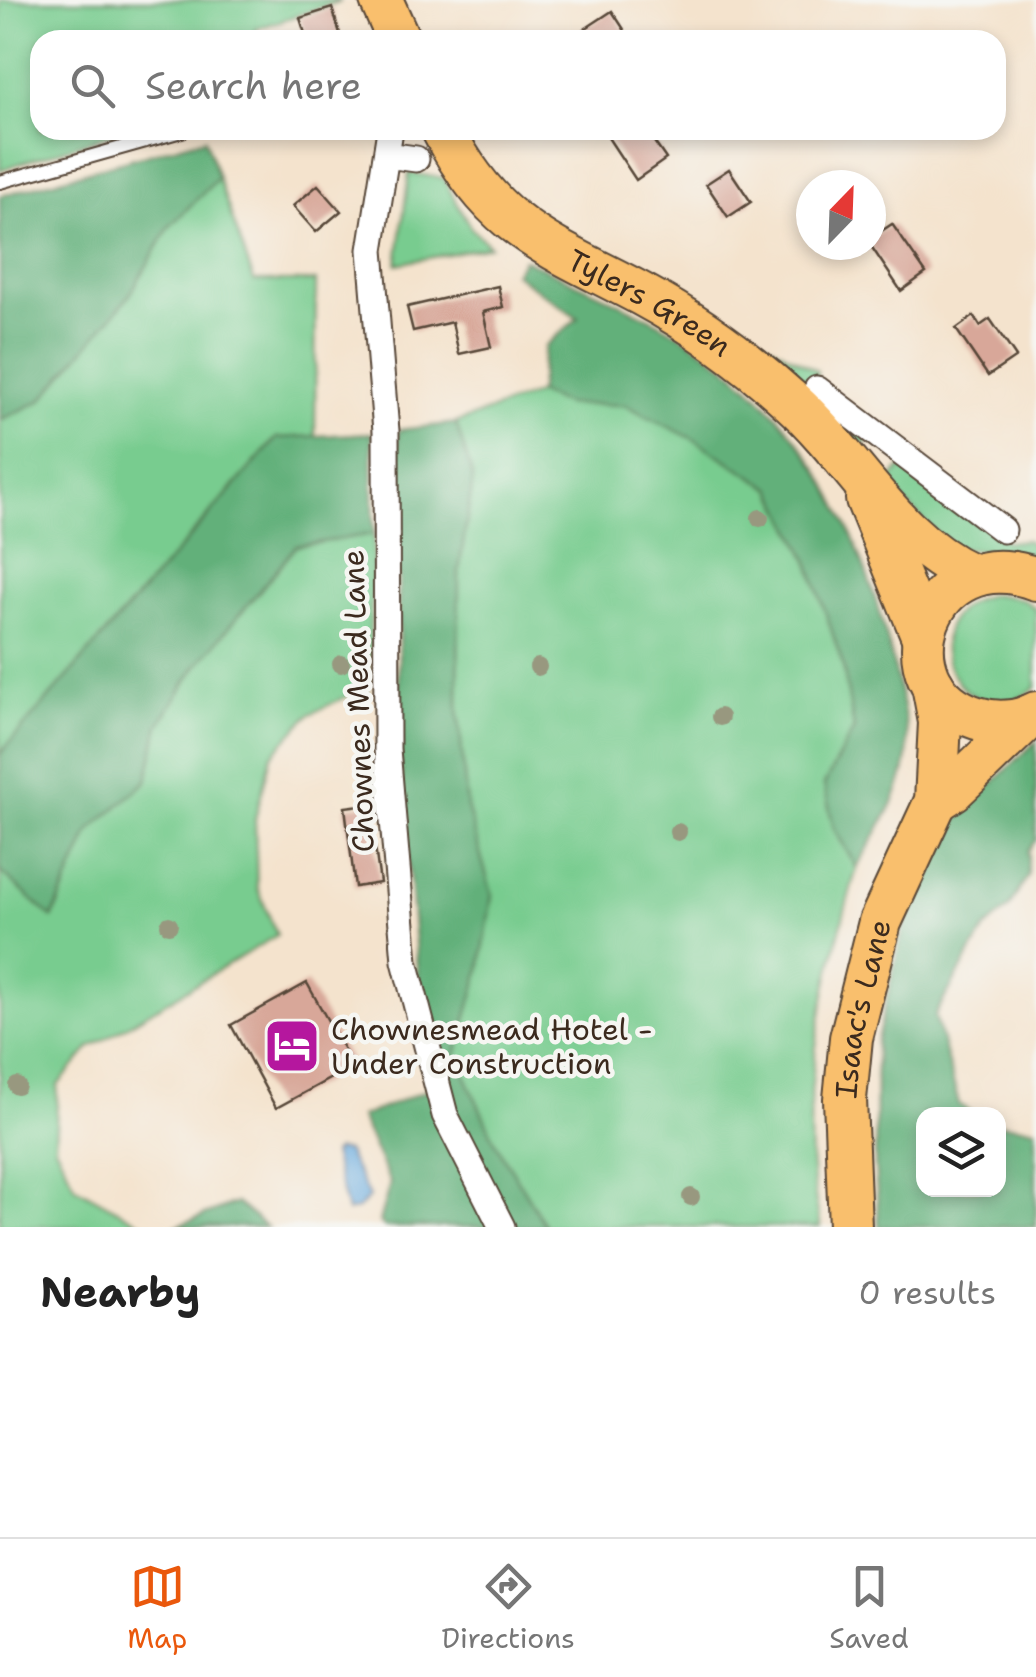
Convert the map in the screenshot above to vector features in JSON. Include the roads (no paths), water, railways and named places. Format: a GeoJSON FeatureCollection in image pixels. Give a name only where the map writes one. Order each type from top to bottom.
{"type":"FeatureCollection","features":[{"type":"Feature","properties":{"kind":"highway"},"geometry":{"type":"LineString","coordinates":[[381,0],[394,30]]}},
{"type":"Feature","properties":{"kind":"highway","name":"Tylers Green"},"geometry":{"type":"LineString","coordinates":[[429,144],[504,216],[551,251],[643,295],[712,338],[793,403],[920,545],[971,575]]}},
{"type":"Feature","properties":{"kind":"highway","name":"Tylers Green"},"geometry":{"type":"LineString","coordinates":[[862,479],[877,532],[923,637],[923,653],[933,684]]}},
{"type":"Feature","properties":{"kind":"highway"},"geometry":{"type":"LineString","coordinates":[[923,637],[938,599],[971,575],[993,570],[1036,579]]}},
{"type":"Feature","properties":{"kind":"highway"},"geometry":{"type":"LineString","coordinates":[[933,684],[966,714],[1008,722],[1033,714]]}},
{"type":"Feature","properties":{"kind":"highway","name":"Isaac's Lane"},"geometry":{"type":"LineString","coordinates":[[850,1227],[845,1188],[845,1099],[851,1038],[880,922],[936,801],[940,722],[933,684]]}},
{"type":"Feature","properties":{"kind":"highway","name":"Isaac's Lane"},"geometry":{"type":"LineString","coordinates":[[936,801],[1033,714]]}},
{"type":"Feature","properties":{"kind":"street","name":"Chownes Mead Lane"},"geometry":{"type":"LineString","coordinates":[[429,144],[388,142],[370,250],[386,430],[387,749],[405,961],[422,1041],[445,1115],[502,1227]]}},
{"type":"Feature","properties":{"kind":"street"},"geometry":{"type":"LineString","coordinates":[[817,389],[1003,530]]}},
{"type":"Feature","properties":{"kind":"street"},"geometry":{"type":"LineString","coordinates":[[862,479],[901,451]]}},
{"type":"Feature","properties":{"kind":"lane"},"geometry":{"type":"LineString","coordinates":[[0,182],[150,140]]}},
{"type":"Feature","properties":{"kind":"water"},"geometry":{"type":"Polygon","coordinates":[[[346,1151],[369,1197],[358,1209],[347,1212],[332,1154],[346,1151]]]}},
{"type":"Feature","properties":{"kind":"place","name":"Chownesmead Hotel - Under Construction"},"geometry":{"type":"Point","coordinates":[292,1046]}}]}
